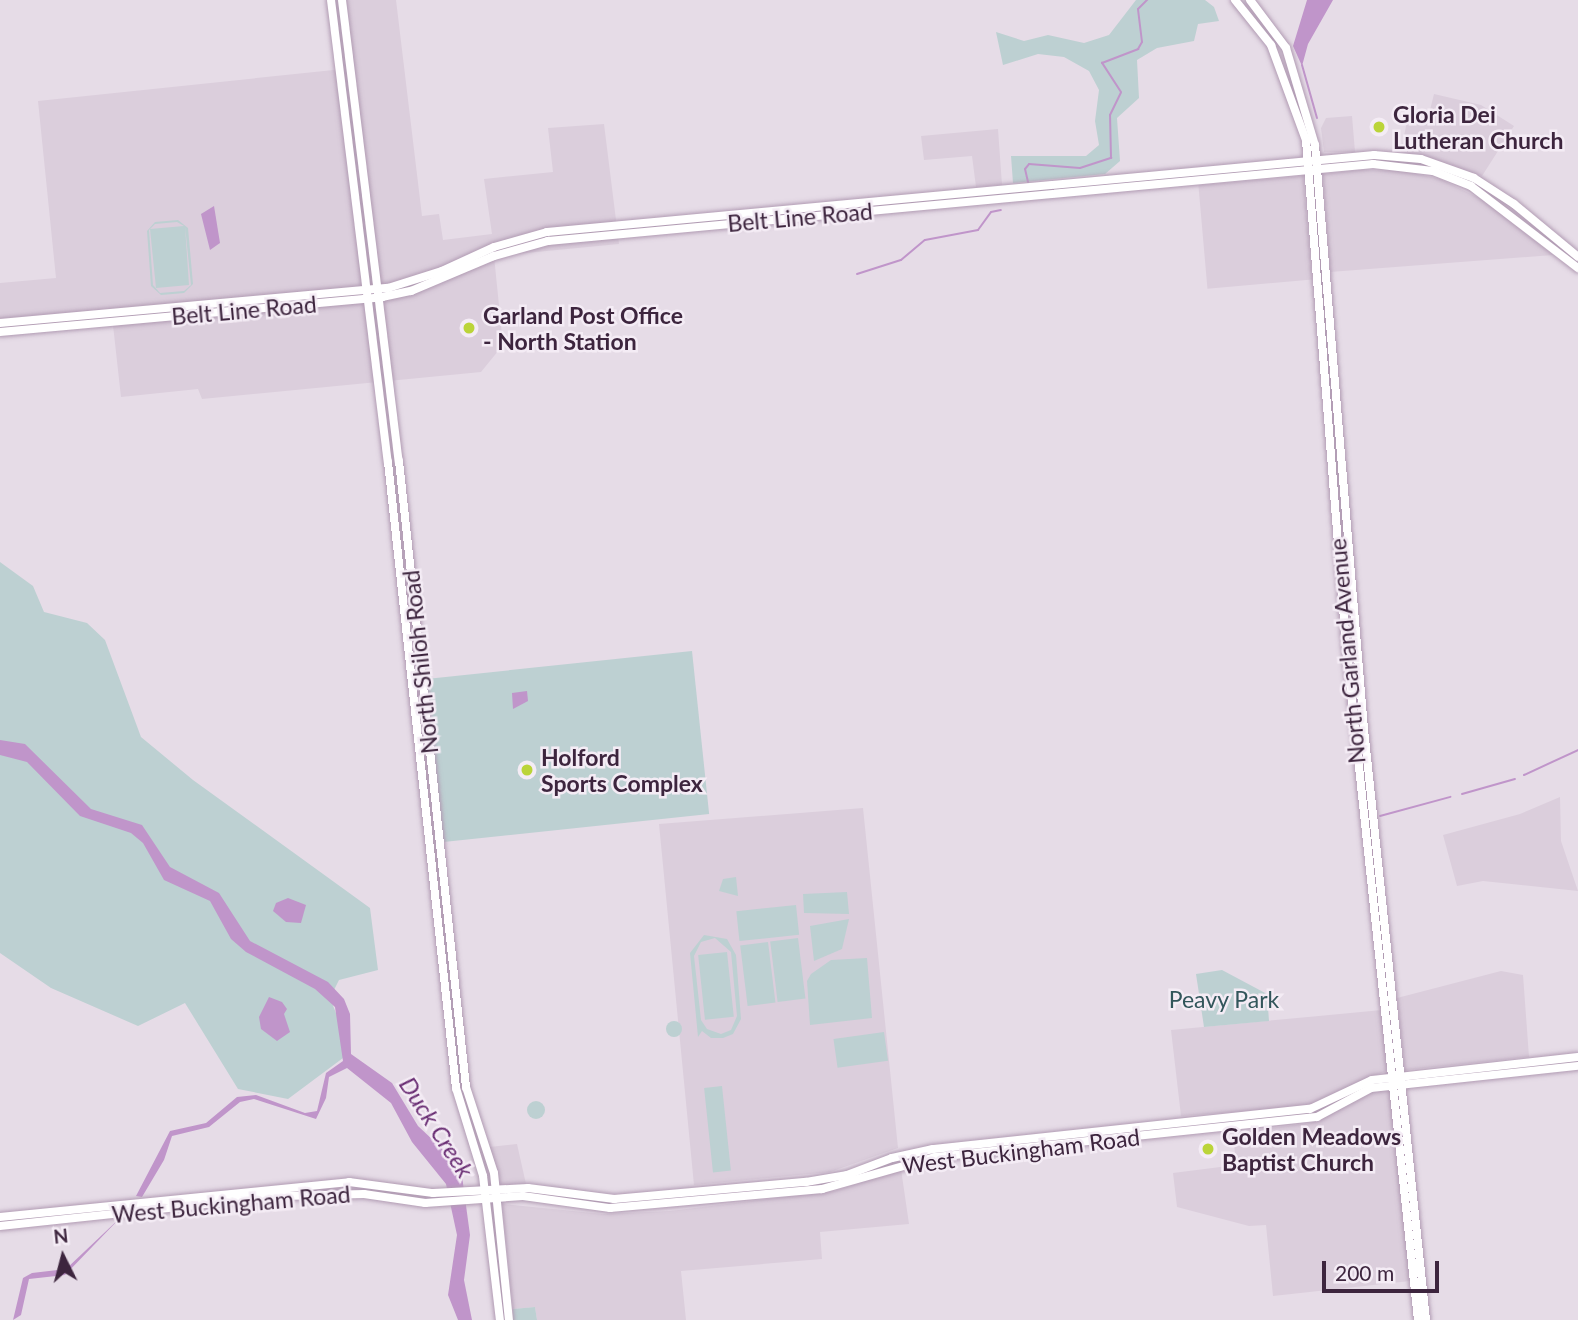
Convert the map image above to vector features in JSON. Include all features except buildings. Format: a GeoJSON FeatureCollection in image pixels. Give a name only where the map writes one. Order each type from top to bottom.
{"type":"FeatureCollection","features":[{"type":"Feature","properties":{"kind":"main road","name":"North Shiloh Road"},"geometry":{"type":"LineString","coordinates":[[331,0],[373,294],[432,767],[466,1087],[498,1193],[509,1320]]}},
{"type":"Feature","properties":{"kind":"main road","name":"North Shiloh Road"},"geometry":{"type":"LineString","coordinates":[[342,0],[456,1088],[486,1194],[500,1320]]}},
{"type":"Feature","properties":{"kind":"main road","name":"North Garland Avenue"},"geometry":{"type":"LineString","coordinates":[[1236,0],[1267,37],[1300,116],[1313,165],[1315,257],[1328,431],[1380,972],[1398,1079],[1426,1320]]}},
{"type":"Feature","properties":{"kind":"main road","name":"North Garland Avenue"},"geometry":{"type":"LineString","coordinates":[[1250,0],[1276,32],[1297,77],[1326,256],[1364,729],[1395,1012],[1418,1320]]}},
{"type":"Feature","properties":{"kind":"main road"},"geometry":{"type":"LineString","coordinates":[[1267,37],[1276,32]]}},
{"type":"Feature","properties":{"kind":"main road","name":"Belt Line Road"},"geometry":{"type":"LineString","coordinates":[[0,323],[67,321],[373,294],[408,284],[494,247],[547,232],[1313,165],[1413,162],[1481,191],[1578,257]]}},
{"type":"Feature","properties":{"kind":"main road","name":"Belt Line Road"},"geometry":{"type":"LineString","coordinates":[[1539,231],[1578,268]]}},
{"type":"Feature","properties":{"kind":"main road"},"geometry":{"type":"LineString","coordinates":[[1315,257],[1326,256]]}},
{"type":"Feature","properties":{"kind":"main road","name":"Belt Line Road"},"geometry":{"type":"LineString","coordinates":[[0,332],[67,321]]}},
{"type":"Feature","properties":{"kind":"main road"},"geometry":{"type":"LineString","coordinates":[[1320,326],[1332,325]]}},
{"type":"Feature","properties":{"kind":"main road"},"geometry":{"type":"LineString","coordinates":[[1328,431],[1334,432],[1341,449]]}},
{"type":"Feature","properties":{"kind":"main road"},"geometry":{"type":"LineString","coordinates":[[422,768],[432,767]]}},
{"type":"Feature","properties":{"kind":"main road"},"geometry":{"type":"LineString","coordinates":[[1380,972],[1387,980],[1395,1012]]}},
{"type":"Feature","properties":{"kind":"main road","name":"West Buckingham Road"},"geometry":{"type":"LineString","coordinates":[[0,1217],[83,1213],[283,1196],[364,1194],[407,1202],[498,1193],[565,1198],[610,1208],[654,1200],[806,1186],[857,1177],[935,1157],[1333,1112],[1362,1092],[1398,1079],[1578,1057]]}},
{"type":"Feature","properties":{"kind":"main road","name":"West Buckingham Road"},"geometry":{"type":"LineString","coordinates":[[1294,1116],[1317,1108],[1365,1082],[1578,1066]]}},
{"type":"Feature","properties":{"kind":"main road"},"geometry":{"type":"LineString","coordinates":[[1333,1112],[1343,1094]]}},
{"type":"Feature","properties":{"kind":"main road","name":"West Buckingham Road"},"geometry":{"type":"LineString","coordinates":[[0,1226],[83,1213]]}},
{"type":"Feature","properties":{"kind":"shaded area"},"geometry":{"type":"Polygon","coordinates":[[[345,0],[396,0],[422,216],[439,214],[443,240],[492,234],[484,179],[553,172],[548,128],[604,124],[619,244],[494,256],[503,345],[481,372],[202,399],[198,389],[121,397],[113,325],[0,336],[0,283],[56,278],[38,101],[353,68],[345,0]]]}},
{"type":"Feature","properties":{"kind":"shaded area"},"geometry":{"type":"Polygon","coordinates":[[[1307,0],[1333,0],[1308,44],[1302,66],[1293,46],[1307,0]]]}},
{"type":"Feature","properties":{"kind":"shaded area"},"geometry":{"type":"Polygon","coordinates":[[[1434,94],[1481,105],[1514,126],[1482,176],[1401,152],[1407,121],[1427,122],[1434,94]]]}},
{"type":"Feature","properties":{"kind":"shaded area"},"geometry":{"type":"Polygon","coordinates":[[[1352,116],[1355,152],[1324,152],[1321,128],[1326,118],[1352,116]]]}},
{"type":"Feature","properties":{"kind":"shaded area"},"geometry":{"type":"Polygon","coordinates":[[[998,129],[1002,185],[976,187],[972,156],[924,160],[921,136],[998,129]]]}},
{"type":"Feature","properties":{"kind":"shaded area"},"geometry":{"type":"Polygon","coordinates":[[[1360,170],[1403,171],[1440,179],[1483,200],[1553,255],[1330,272],[1323,174],[1360,170]]]}},
{"type":"Feature","properties":{"kind":"shaded area"},"geometry":{"type":"Polygon","coordinates":[[[1303,176],[1312,280],[1207,289],[1198,185],[1303,176]]]}},
{"type":"Feature","properties":{"kind":"shaded area"},"geometry":{"type":"Polygon","coordinates":[[[214,206],[220,243],[210,250],[201,214],[214,206]]]}},
{"type":"Feature","properties":{"kind":"shaded area"},"geometry":{"type":"Polygon","coordinates":[[[527,691],[528,701],[513,709],[512,693],[527,691]]]}},
{"type":"Feature","properties":{"kind":"shaded area"},"geometry":{"type":"Polygon","coordinates":[[[0,740],[25,744],[91,809],[142,825],[170,867],[219,893],[250,941],[328,982],[344,999],[350,1014],[351,1054],[392,1083],[418,1126],[451,1157],[462,1176],[470,1235],[464,1280],[472,1320],[458,1320],[448,1295],[457,1235],[446,1184],[412,1142],[391,1103],[347,1068],[329,1077],[326,1098],[316,1119],[254,1099],[240,1102],[209,1127],[172,1136],[164,1160],[142,1197],[136,1196],[170,1131],[206,1123],[237,1097],[256,1095],[305,1113],[317,1111],[326,1073],[343,1061],[335,1007],[315,989],[246,952],[231,939],[210,901],[164,880],[143,843],[131,833],[80,816],[27,762],[0,755],[0,740]]]}},
{"type":"Feature","properties":{"kind":"shaded area"},"geometry":{"type":"Polygon","coordinates":[[[1560,797],[1561,841],[1578,891],[1483,881],[1457,886],[1443,835],[1520,814],[1560,797]]]}},
{"type":"Feature","properties":{"kind":"shaded area"},"geometry":{"type":"Polygon","coordinates":[[[863,808],[898,1148],[830,1172],[694,1185],[659,824],[863,808]]]}},
{"type":"Feature","properties":{"kind":"shaded area"},"geometry":{"type":"Polygon","coordinates":[[[288,898],[306,905],[301,923],[286,922],[273,911],[276,903],[288,898]]]}},
{"type":"Feature","properties":{"kind":"shaded area"},"geometry":{"type":"Polygon","coordinates":[[[1501,971],[1523,975],[1529,1057],[1405,1070],[1397,998],[1501,971]]]}},
{"type":"Feature","properties":{"kind":"shaded area"},"geometry":{"type":"Polygon","coordinates":[[[269,997],[282,1002],[287,1009],[284,1014],[290,1032],[277,1041],[261,1029],[259,1017],[269,997]]]}},
{"type":"Feature","properties":{"kind":"shaded area"},"geometry":{"type":"Polygon","coordinates":[[[1382,1010],[1388,1070],[1309,1106],[1181,1116],[1171,1030],[1382,1010]]]}},
{"type":"Feature","properties":{"kind":"shaded area"},"geometry":{"type":"Polygon","coordinates":[[[1390,1089],[1410,1281],[1273,1296],[1266,1225],[1249,1226],[1177,1207],[1173,1173],[1236,1165],[1233,1133],[1311,1123],[1364,1094],[1390,1089]]]}},
{"type":"Feature","properties":{"kind":"shaded area"},"geometry":{"type":"Polygon","coordinates":[[[517,1144],[526,1184],[499,1185],[489,1147],[517,1144]]]}},
{"type":"Feature","properties":{"kind":"shaded area"},"geometry":{"type":"Polygon","coordinates":[[[901,1169],[909,1224],[820,1232],[822,1259],[681,1271],[686,1320],[537,1320],[535,1307],[513,1309],[502,1204],[603,1214],[670,1211],[835,1191],[901,1169]]]}},
{"type":"Feature","properties":{"kind":"shaded area"},"geometry":{"type":"Polygon","coordinates":[[[121,1217],[65,1275],[29,1279],[21,1315],[13,1320],[23,1278],[32,1273],[66,1269],[121,1217]]]}},
{"type":"Feature","properties":{"kind":"green space"},"geometry":{"type":"Polygon","coordinates":[[[1136,0],[1205,0],[1214,7],[1219,21],[1198,24],[1194,41],[1157,48],[1137,60],[1139,98],[1117,118],[1120,161],[1105,174],[1013,183],[1011,156],[1086,156],[1099,145],[1095,121],[1099,90],[1089,71],[1064,57],[1038,54],[1003,65],[996,32],[1024,41],[1048,35],[1084,43],[1109,35],[1136,0]]]}},
{"type":"Feature","properties":{"kind":"green space"},"geometry":{"type":"Polygon","coordinates":[[[178,220],[188,228],[193,284],[184,293],[161,295],[151,286],[147,231],[155,222],[178,220]],[[177,222],[155,224],[150,229],[184,226],[177,222]],[[185,226],[189,285],[156,288],[149,230],[153,285],[160,293],[184,291],[191,285],[185,226]]]}},
{"type":"Feature","properties":{"kind":"green space"},"geometry":{"type":"Polygon","coordinates":[[[0,562],[33,586],[44,612],[87,623],[105,640],[141,737],[193,780],[370,908],[378,970],[339,980],[330,998],[343,1031],[343,1058],[288,1099],[238,1089],[185,1003],[138,1026],[51,988],[0,953],[0,562]]]}},
{"type":"Feature","properties":{"kind":"green space"},"geometry":{"type":"Polygon","coordinates":[[[692,651],[709,814],[444,842],[426,679],[692,651]]]}},
{"type":"Feature","properties":{"kind":"green space"},"geometry":{"type":"Polygon","coordinates":[[[736,877],[738,896],[719,891],[723,879],[736,877]]]}},
{"type":"Feature","properties":{"kind":"green space"},"geometry":{"type":"Polygon","coordinates":[[[847,892],[849,914],[804,913],[803,894],[847,892]]]}},
{"type":"Feature","properties":{"kind":"green space"},"geometry":{"type":"Polygon","coordinates":[[[796,905],[799,935],[739,941],[736,911],[796,905]]]}},
{"type":"Feature","properties":{"kind":"green space"},"geometry":{"type":"Polygon","coordinates":[[[849,919],[842,949],[814,961],[810,926],[849,919]]]}},
{"type":"Feature","properties":{"kind":"green space"},"geometry":{"type":"Polygon","coordinates":[[[704,935],[727,939],[736,955],[741,1019],[733,1034],[723,1038],[711,1038],[702,1031],[698,1037],[690,953],[704,935]],[[715,938],[701,942],[694,956],[701,1020],[707,1029],[721,1034],[731,1030],[737,1016],[731,952],[715,938]]]}},
{"type":"Feature","properties":{"kind":"green space"},"geometry":{"type":"Polygon","coordinates":[[[798,938],[805,999],[778,1002],[770,941],[798,938]]]}},
{"type":"Feature","properties":{"kind":"green space"},"geometry":{"type":"Polygon","coordinates":[[[768,942],[775,1003],[748,1006],[740,945],[768,942]]]}},
{"type":"Feature","properties":{"kind":"green space"},"geometry":{"type":"Polygon","coordinates":[[[727,952],[734,1017],[705,1020],[698,955],[727,952]]]}},
{"type":"Feature","properties":{"kind":"green space"},"geometry":{"type":"Polygon","coordinates":[[[867,958],[872,1018],[810,1025],[807,981],[811,974],[831,960],[867,958]]]}},
{"type":"Feature","properties":{"kind":"green space","name":"Peavy Park"},"geometry":{"type":"Polygon","coordinates":[[[1222,970],[1267,994],[1269,1021],[1204,1027],[1196,974],[1222,970]]]}},
{"type":"Feature","properties":{"kind":"green space"},"geometry":{"type":"Polygon","coordinates":[[[671,1021],[677,1021],[682,1029],[680,1035],[671,1037],[666,1032],[666,1026],[671,1021]]]}},
{"type":"Feature","properties":{"kind":"green space"},"geometry":{"type":"Polygon","coordinates":[[[884,1032],[888,1061],[838,1068],[833,1039],[884,1032]]]}},
{"type":"Feature","properties":{"kind":"green space"},"geometry":{"type":"Polygon","coordinates":[[[722,1086],[731,1171],[713,1172],[704,1088],[722,1086]]]}},
{"type":"Feature","properties":{"kind":"green space"},"geometry":{"type":"Polygon","coordinates":[[[536,1101],[542,1104],[545,1110],[542,1116],[536,1119],[530,1116],[527,1110],[530,1104],[536,1101]]]}},
{"type":"Feature","properties":{"kind":"green space"},"geometry":{"type":"Polygon","coordinates":[[[535,1307],[537,1320],[512,1320],[513,1309],[535,1307]]]}},
{"type":"Feature","properties":{"kind":"waterway"},"geometry":{"type":"LineString","coordinates":[[1028,182],[1025,169],[1029,164],[1080,168],[1111,158],[1110,115],[1121,92],[1102,63],[1138,49],[1142,42],[1138,9],[1147,0]]}},
{"type":"Feature","properties":{"kind":"waterway"},"geometry":{"type":"LineString","coordinates":[[1302,65],[1317,118]]}},
{"type":"Feature","properties":{"kind":"waterway"},"geometry":{"type":"LineString","coordinates":[[857,274],[901,260],[925,240],[978,230],[991,212],[1001,210]]}},
{"type":"Feature","properties":{"kind":"waterway"},"geometry":{"type":"LineString","coordinates":[[1524,775],[1578,750]]}},
{"type":"Feature","properties":{"kind":"waterway"},"geometry":{"type":"LineString","coordinates":[[1462,794],[1515,779]]}},
{"type":"Feature","properties":{"kind":"waterway"},"geometry":{"type":"LineString","coordinates":[[1380,816],[1450,797]]}},
{"type":"Feature","properties":{"kind":"place","name":"Gloria Dei Lutheran Church"},"geometry":{"type":"Point","coordinates":[1379,127]}},
{"type":"Feature","properties":{"kind":"place","name":"Garland Post Office - North Station"},"geometry":{"type":"Point","coordinates":[469,328]}},
{"type":"Feature","properties":{"kind":"place","name":"Holford Sports Complex"},"geometry":{"type":"Point","coordinates":[527,770]}},
{"type":"Feature","properties":{"kind":"place","name":"Golden Meadows Baptist Church"},"geometry":{"type":"Point","coordinates":[1208,1149]}},
{"type":"Feature","properties":{"kind":"water label","name":"Duck Creek"},"geometry":{"type":"Point","coordinates":[437,1127]}}]}
